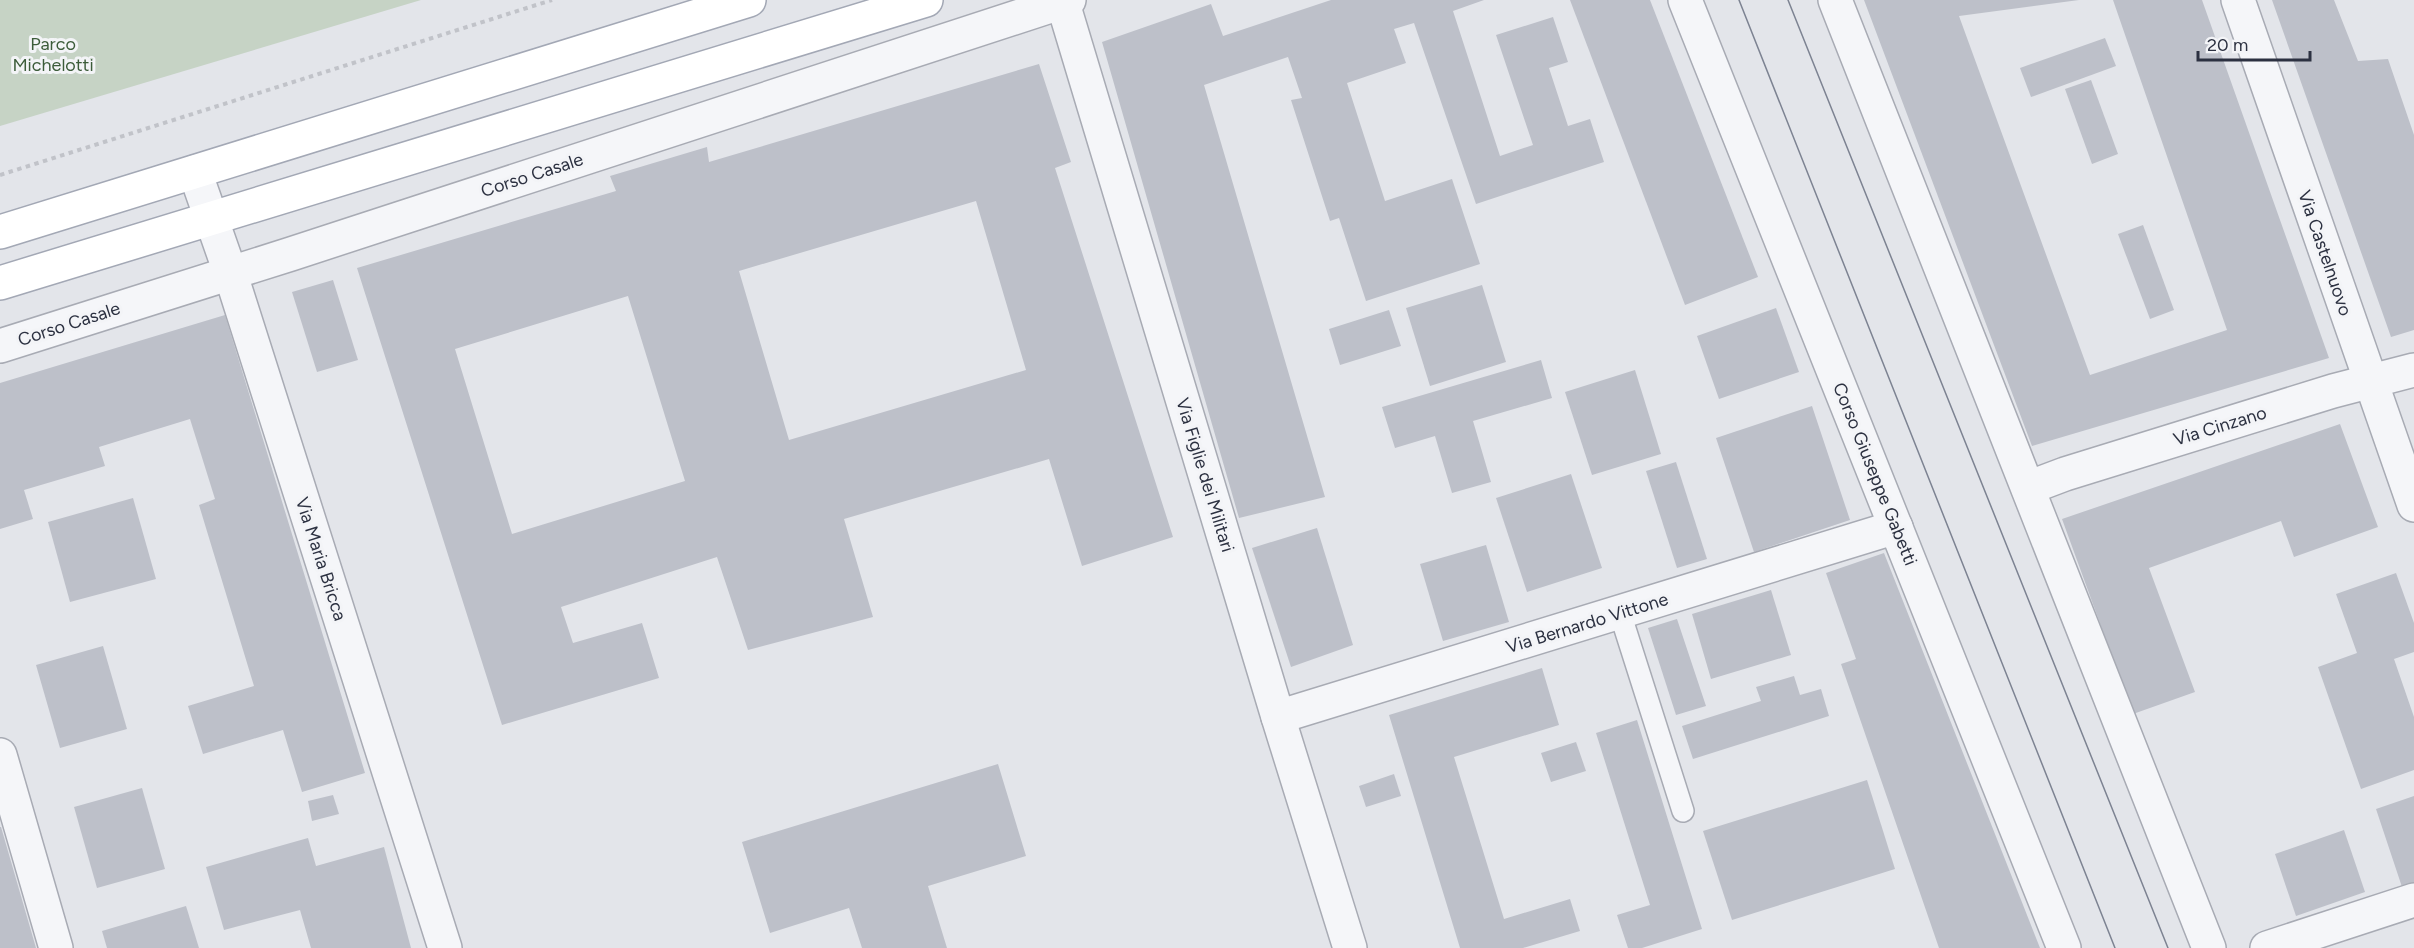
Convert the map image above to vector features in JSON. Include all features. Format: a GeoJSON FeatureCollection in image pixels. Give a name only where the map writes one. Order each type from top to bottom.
{"type":"FeatureCollection","features":[{"type":"Feature","properties":{"kind":"main road"},"geometry":{"type":"LineString","coordinates":[[0,232],[749,0]]}},
{"type":"Feature","properties":{"kind":"main road"},"geometry":{"type":"LineString","coordinates":[[0,283],[926,0]]}},
{"type":"Feature","properties":{"kind":"street","name":"Corso Giuseppe Gabetti"},"geometry":{"type":"LineString","coordinates":[[1685,0],[2064,948]]}},
{"type":"Feature","properties":{"kind":"street"},"geometry":{"type":"LineString","coordinates":[[1835,0],[2209,948]]}},
{"type":"Feature","properties":{"kind":"street","name":"Via Castelnuovo"},"geometry":{"type":"LineString","coordinates":[[2238,0],[2369,382],[2414,505]]}},
{"type":"Feature","properties":{"kind":"street","name":"Corso Casale"},"geometry":{"type":"LineString","coordinates":[[0,346],[291,254],[1065,1]]}},
{"type":"Feature","properties":{"kind":"street","name":"Via Figlie dei Militari"},"geometry":{"type":"LineString","coordinates":[[1065,1],[1278,717],[1350,948]]}},
{"type":"Feature","properties":{"kind":"street","name":"Via Maria Bricca"},"geometry":{"type":"LineString","coordinates":[[195,172],[230,272],[445,948]]}},
{"type":"Feature","properties":{"kind":"street","name":"Via Cinzano"},"geometry":{"type":"LineString","coordinates":[[2028,488],[2065,474],[2414,370]]}},
{"type":"Feature","properties":{"kind":"street","name":"Via Bernardo Vittone"},"geometry":{"type":"LineString","coordinates":[[1278,717],[1896,527]]}},
{"type":"Feature","properties":{"kind":"street"},"geometry":{"type":"LineString","coordinates":[[0,755],[56,948]]}},
{"type":"Feature","properties":{"kind":"street"},"geometry":{"type":"LineString","coordinates":[[2267,948],[2414,900]]}},
{"type":"Feature","properties":{"kind":"lane"},"geometry":{"type":"LineString","coordinates":[[1620,613],[1683,811]]}},
{"type":"Feature","properties":{"kind":"path"},"geometry":{"type":"LineString","coordinates":[[0,175],[552,0]]}},
{"type":"Feature","properties":{"kind":"green space","name":"Parco Michelotti"},"geometry":{"type":"Polygon","coordinates":[[[0,0],[421,0],[0,126],[0,0]]]}},
{"type":"Feature","properties":{"kind":"building"},"geometry":{"type":"Polygon","coordinates":[[[1331,0],[1484,0],[1453,11],[1500,156],[1533,145],[1496,35],[1553,17],[1568,62],[1549,68],[1568,126],[1590,119],[1604,162],[1476,204],[1414,23],[1394,29],[1406,63],[1347,83],[1385,201],[1452,179],[1480,264],[1366,301],[1339,218],[1330,221],[1291,100],[1302,98],[1288,57],[1204,85],[1325,497],[1239,518],[1102,42],[1211,4],[1223,36],[1331,0]]]}},
{"type":"Feature","properties":{"kind":"building"},"geometry":{"type":"Polygon","coordinates":[[[1570,0],[1650,0],[1758,277],[1685,305],[1570,0]]]}},
{"type":"Feature","properties":{"kind":"building"},"geometry":{"type":"Polygon","coordinates":[[[1864,0],[2079,0],[1959,16],[2090,375],[2227,330],[2113,0],[2202,0],[2329,358],[2032,446],[1864,0]]]}},
{"type":"Feature","properties":{"kind":"building"},"geometry":{"type":"Polygon","coordinates":[[[2272,0],[2334,0],[2358,61],[2388,59],[2414,135],[2414,330],[2391,337],[2272,0]]]}},
{"type":"Feature","properties":{"kind":"building"},"geometry":{"type":"Polygon","coordinates":[[[2105,38],[2116,66],[2031,97],[2020,68],[2105,38]]]}},
{"type":"Feature","properties":{"kind":"building"},"geometry":{"type":"Polygon","coordinates":[[[1039,64],[1071,162],[1055,168],[1173,537],[1082,566],[1049,459],[844,519],[873,617],[748,650],[717,557],[561,607],[573,643],[642,623],[659,678],[502,725],[357,268],[616,191],[610,176],[707,147],[709,162],[1039,64]],[[976,201],[739,271],[789,440],[1026,370],[976,201]],[[628,296],[455,349],[512,534],[685,481],[628,296]]]}},
{"type":"Feature","properties":{"kind":"building"},"geometry":{"type":"Polygon","coordinates":[[[2091,80],[2118,154],[2092,164],[2065,89],[2091,80]]]}},
{"type":"Feature","properties":{"kind":"building"},"geometry":{"type":"Polygon","coordinates":[[[2143,225],[2174,310],[2150,319],[2118,234],[2143,225]]]}},
{"type":"Feature","properties":{"kind":"building"},"geometry":{"type":"Polygon","coordinates":[[[333,280],[358,360],[317,372],[292,292],[333,280]]]}},
{"type":"Feature","properties":{"kind":"building"},"geometry":{"type":"Polygon","coordinates":[[[1482,285],[1506,362],[1430,386],[1406,308],[1482,285]]]}},
{"type":"Feature","properties":{"kind":"building"},"geometry":{"type":"Polygon","coordinates":[[[1776,308],[1799,372],[1719,399],[1697,336],[1776,308]]]}},
{"type":"Feature","properties":{"kind":"building"},"geometry":{"type":"Polygon","coordinates":[[[1389,310],[1401,346],[1340,365],[1329,329],[1389,310]]]}},
{"type":"Feature","properties":{"kind":"building"},"geometry":{"type":"Polygon","coordinates":[[[225,315],[365,773],[302,792],[283,730],[203,754],[188,706],[254,686],[199,505],[215,499],[190,419],[99,447],[105,466],[24,490],[33,519],[0,529],[0,383],[225,315]]]}},
{"type":"Feature","properties":{"kind":"building"},"geometry":{"type":"Polygon","coordinates":[[[1541,360],[1552,398],[1473,421],[1491,482],[1452,493],[1435,436],[1395,448],[1382,407],[1541,360]]]}},
{"type":"Feature","properties":{"kind":"building"},"geometry":{"type":"Polygon","coordinates":[[[1635,370],[1661,454],[1592,475],[1565,392],[1635,370]]]}},
{"type":"Feature","properties":{"kind":"building"},"geometry":{"type":"Polygon","coordinates":[[[1812,406],[1850,520],[1754,552],[1716,438],[1812,406]]]}},
{"type":"Feature","properties":{"kind":"building"},"geometry":{"type":"Polygon","coordinates":[[[2340,424],[2378,527],[2294,557],[2281,521],[2149,568],[2195,692],[2133,714],[2062,519],[2340,424]]]}},
{"type":"Feature","properties":{"kind":"building"},"geometry":{"type":"Polygon","coordinates":[[[1676,462],[1707,559],[1677,568],[1646,471],[1676,462]]]}},
{"type":"Feature","properties":{"kind":"building"},"geometry":{"type":"Polygon","coordinates":[[[1571,474],[1602,568],[1527,592],[1496,498],[1571,474]]]}},
{"type":"Feature","properties":{"kind":"building"},"geometry":{"type":"Polygon","coordinates":[[[133,498],[156,579],[70,602],[48,522],[133,498]]]}},
{"type":"Feature","properties":{"kind":"building"},"geometry":{"type":"Polygon","coordinates":[[[1317,528],[1353,645],[1291,667],[1252,548],[1317,528]]]}},
{"type":"Feature","properties":{"kind":"building"},"geometry":{"type":"Polygon","coordinates":[[[1486,545],[1509,622],[1443,641],[1420,564],[1486,545]]]}},
{"type":"Feature","properties":{"kind":"building"},"geometry":{"type":"Polygon","coordinates":[[[1884,553],[2040,948],[1939,948],[1841,664],[1856,659],[1826,573],[1884,553]]]}},
{"type":"Feature","properties":{"kind":"building"},"geometry":{"type":"Polygon","coordinates":[[[2396,573],[2414,623],[2414,652],[2394,659],[2414,717],[2414,770],[2361,789],[2318,667],[2357,653],[2336,594],[2396,573]]]}},
{"type":"Feature","properties":{"kind":"building"},"geometry":{"type":"Polygon","coordinates":[[[1771,590],[1791,655],[1711,679],[1692,614],[1771,590]]]}},
{"type":"Feature","properties":{"kind":"building"},"geometry":{"type":"Polygon","coordinates":[[[1677,619],[1706,706],[1676,715],[1648,628],[1677,619]]]}},
{"type":"Feature","properties":{"kind":"building"},"geometry":{"type":"Polygon","coordinates":[[[103,646],[127,729],[60,748],[36,665],[103,646]]]}},
{"type":"Feature","properties":{"kind":"building"},"geometry":{"type":"Polygon","coordinates":[[[1542,668],[1559,725],[1454,757],[1504,919],[1570,899],[1580,931],[1523,948],[1460,948],[1389,715],[1542,668]]]}},
{"type":"Feature","properties":{"kind":"building"},"geometry":{"type":"Polygon","coordinates":[[[1794,676],[1800,695],[1821,689],[1829,716],[1693,759],[1682,726],[1761,701],[1756,687],[1794,676]]]}},
{"type":"Feature","properties":{"kind":"building"},"geometry":{"type":"Polygon","coordinates":[[[1637,720],[1702,929],[1642,948],[1628,948],[1617,915],[1650,905],[1596,733],[1637,720]]]}},
{"type":"Feature","properties":{"kind":"building"},"geometry":{"type":"Polygon","coordinates":[[[1576,742],[1586,771],[1551,782],[1541,753],[1576,742]]]}},
{"type":"Feature","properties":{"kind":"building"},"geometry":{"type":"Polygon","coordinates":[[[998,764],[1026,856],[928,886],[947,948],[862,948],[849,908],[770,933],[742,842],[998,764]]]}},
{"type":"Feature","properties":{"kind":"building"},"geometry":{"type":"Polygon","coordinates":[[[1394,774],[1401,796],[1366,807],[1359,786],[1394,774]]]}},
{"type":"Feature","properties":{"kind":"building"},"geometry":{"type":"Polygon","coordinates":[[[1867,780],[1895,869],[1732,920],[1703,831],[1867,780]]]}},
{"type":"Feature","properties":{"kind":"building"},"geometry":{"type":"Polygon","coordinates":[[[142,788],[165,869],[97,888],[74,807],[142,788]]]}},
{"type":"Feature","properties":{"kind":"building"},"geometry":{"type":"Polygon","coordinates":[[[333,795],[339,814],[312,821],[308,801],[333,795]]]}},
{"type":"Feature","properties":{"kind":"building"},"geometry":{"type":"Polygon","coordinates":[[[2414,796],[2414,883],[2402,887],[2376,809],[2414,796]]]}},
{"type":"Feature","properties":{"kind":"building"},"geometry":{"type":"Polygon","coordinates":[[[1,827],[36,948],[0,948],[1,827]]]}},
{"type":"Feature","properties":{"kind":"building"},"geometry":{"type":"Polygon","coordinates":[[[2344,830],[2365,892],[2296,916],[2275,854],[2344,830]]]}},
{"type":"Feature","properties":{"kind":"building"},"geometry":{"type":"Polygon","coordinates":[[[308,838],[316,866],[384,847],[411,948],[311,948],[300,910],[224,930],[206,867],[308,838]]]}},
{"type":"Feature","properties":{"kind":"building"},"geometry":{"type":"Polygon","coordinates":[[[186,906],[199,948],[107,948],[102,931],[186,906]]]}},
{"type":"Feature","properties":{"kind":"tram line"},"geometry":{"type":"LineString","coordinates":[[1739,0],[2115,948]]}},
{"type":"Feature","properties":{"kind":"tram line"},"geometry":{"type":"LineString","coordinates":[[1788,0],[2168,948]]}}]}
